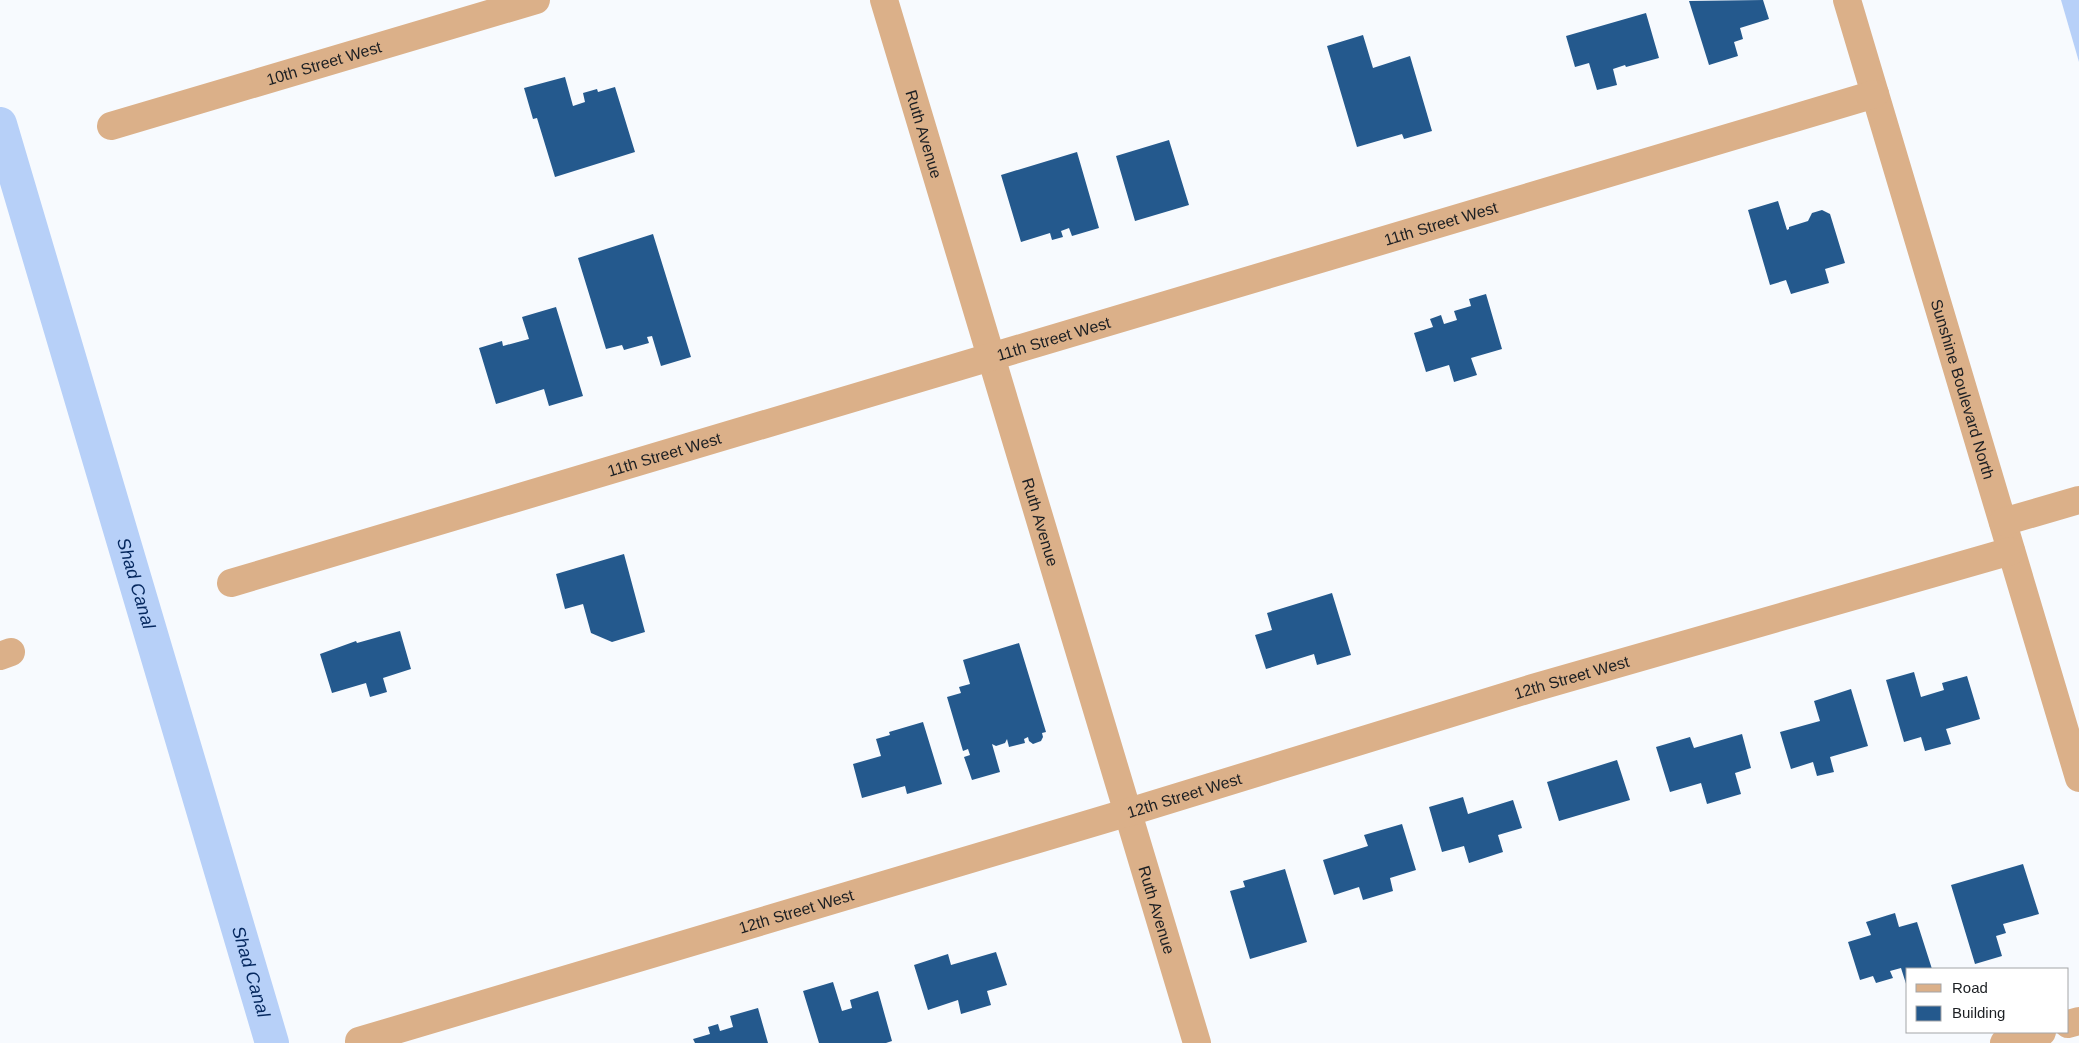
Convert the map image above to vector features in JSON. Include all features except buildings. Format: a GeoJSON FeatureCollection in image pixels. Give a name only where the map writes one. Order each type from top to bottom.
{"type":"FeatureCollection","features":[{"type":"Feature","properties":{"kind":"street","name":"10th Street West"},"geometry":{"type":"LineString","coordinates":[[111,126],[536,0]]}},
{"type":"Feature","properties":{"kind":"street","name":"Ruth Avenue"},"geometry":{"type":"LineString","coordinates":[[884,0],[1197,1043]]}},
{"type":"Feature","properties":{"kind":"street","name":"Sunshine Boulevard North"},"geometry":{"type":"LineString","coordinates":[[1847,0],[2079,778]]}},
{"type":"Feature","properties":{"kind":"street","name":"11th Street West"},"geometry":{"type":"LineString","coordinates":[[231,583],[1875,94]]}},
{"type":"Feature","properties":{"kind":"street"},"geometry":{"type":"LineString","coordinates":[[2002,522],[2079,500]]}},
{"type":"Feature","properties":{"kind":"street","name":"12th Street West"},"geometry":{"type":"LineString","coordinates":[[359,1041],[1128,812],[1533,688],[2011,551]]}},
{"type":"Feature","properties":{"kind":"street"},"geometry":{"type":"LineString","coordinates":[[2004,1043],[2039,1033]]}},
{"type":"Feature","properties":{"kind":"water"},"geometry":{"type":"Polygon","coordinates":[[[2061,0],[2079,0],[2079,62],[2061,0]]]}},
{"type":"Feature","properties":{"kind":"waterway","name":"Shad Canal"},"geometry":{"type":"LineString","coordinates":[[0,124],[272,1043]]}}]}
